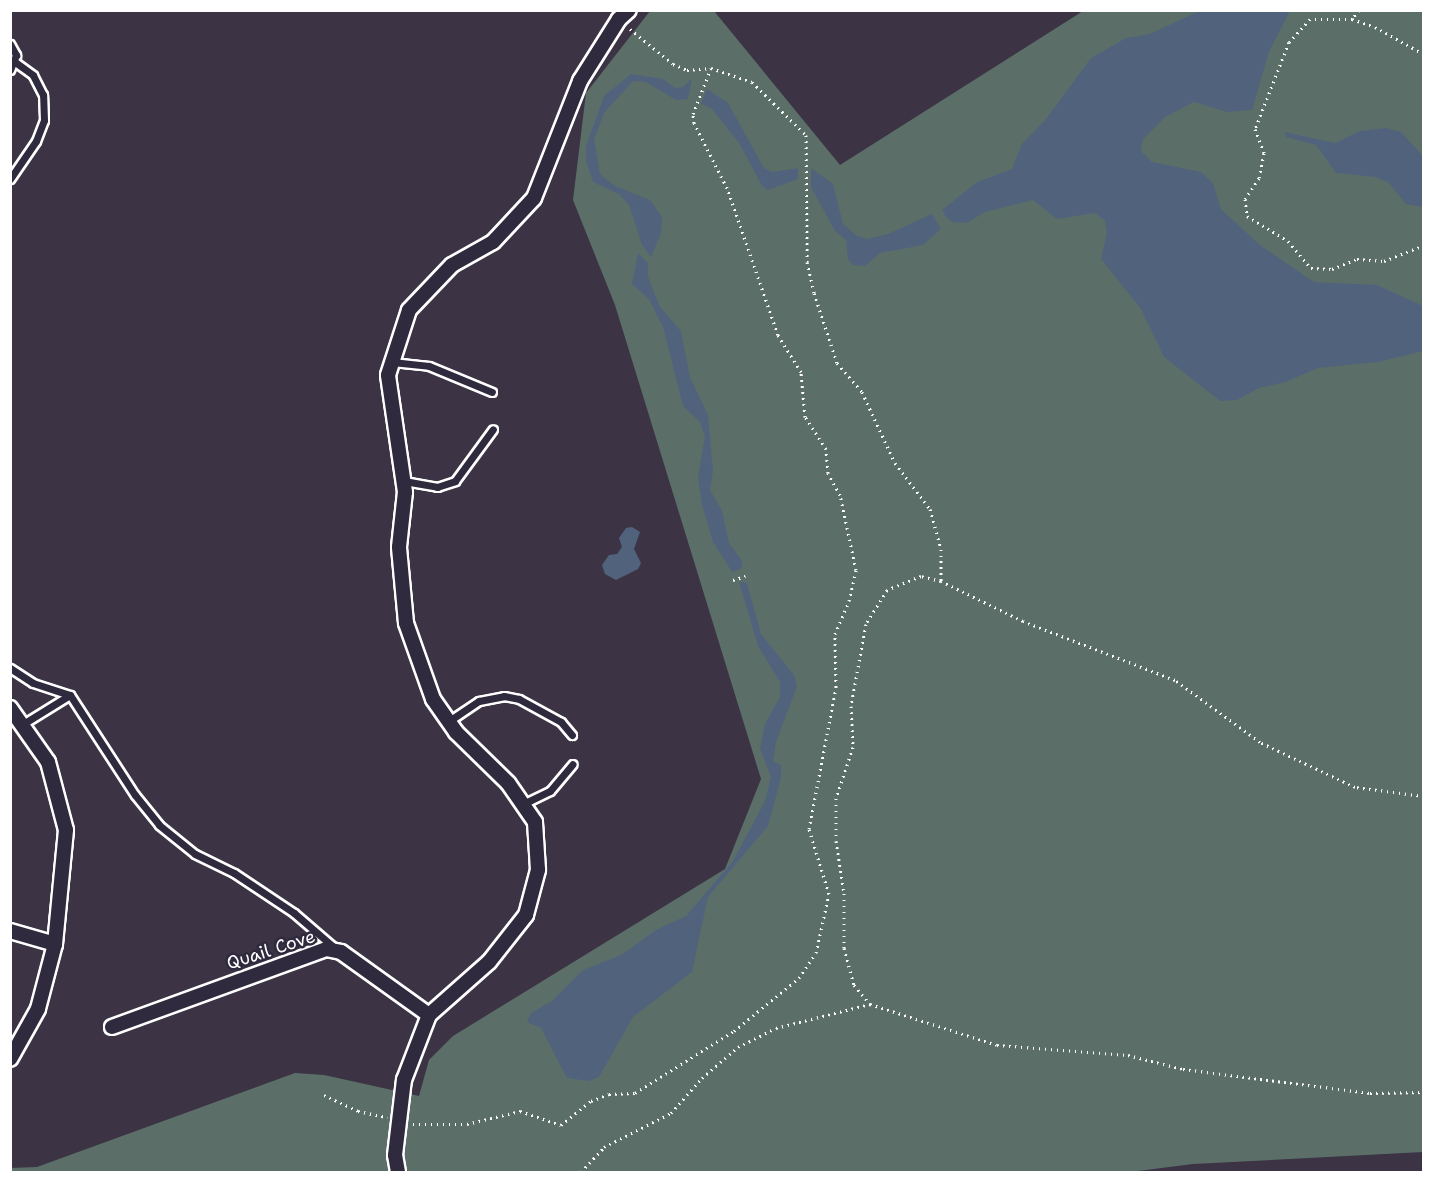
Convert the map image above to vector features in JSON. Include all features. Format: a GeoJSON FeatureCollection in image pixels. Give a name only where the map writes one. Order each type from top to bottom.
{"type":"FeatureCollection","features":[{"type":"Feature","properties":{"kind":"street"},"geometry":{"type":"LineString","coordinates":[[398,1173],[395,1155],[404,1080],[429,1015],[489,962],[525,915],[538,870],[535,822],[508,783],[449,722],[433,699],[406,623],[399,547],[404,481],[388,375],[408,310],[452,265],[493,242],[534,198],[580,81],[624,15]]}},
{"type":"Feature","properties":{"kind":"street"},"geometry":{"type":"LineString","coordinates":[[10,708],[48,762],[66,830],[55,944],[38,1009],[10,1059]]}},
{"type":"Feature","properties":{"kind":"street"},"geometry":{"type":"LineString","coordinates":[[10,931],[55,944]]}},
{"type":"Feature","properties":{"kind":"street","name":"Quail Cove"},"geometry":{"type":"LineString","coordinates":[[112,1027],[312,952],[340,952],[429,1015]]}},
{"type":"Feature","properties":{"kind":"lane"},"geometry":{"type":"LineString","coordinates":[[10,44],[15,62],[33,75],[43,95],[44,120],[36,141],[10,179]]}},
{"type":"Feature","properties":{"kind":"lane"},"geometry":{"type":"LineString","coordinates":[[10,70],[15,62]]}},
{"type":"Feature","properties":{"kind":"lane"},"geometry":{"type":"LineString","coordinates":[[392,362],[429,366],[492,392]]}},
{"type":"Feature","properties":{"kind":"lane"},"geometry":{"type":"LineString","coordinates":[[404,481],[437,487],[455,481],[493,429]]}},
{"type":"Feature","properties":{"kind":"lane"},"geometry":{"type":"LineString","coordinates":[[10,668],[33,683],[70,695],[135,795],[159,825],[195,854],[234,873],[294,913],[340,952]]}},
{"type":"Feature","properties":{"kind":"lane"},"geometry":{"type":"LineString","coordinates":[[23,724],[70,695]]}},
{"type":"Feature","properties":{"kind":"lane"},"geometry":{"type":"LineString","coordinates":[[449,722],[479,701],[504,696],[519,699],[561,722],[572,735]]}},
{"type":"Feature","properties":{"kind":"lane"},"geometry":{"type":"LineString","coordinates":[[523,804],[550,791],[573,764]]}},
{"type":"Feature","properties":{"kind":"path"},"geometry":{"type":"LineString","coordinates":[[1352,19],[1359,10]]}},
{"type":"Feature","properties":{"kind":"path"},"geometry":{"type":"LineString","coordinates":[[624,15],[673,64],[687,70],[711,68],[752,82],[806,135],[807,262],[837,363],[862,392],[895,463],[930,509],[941,549],[941,581]]}},
{"type":"Feature","properties":{"kind":"path"},"geometry":{"type":"LineString","coordinates":[[1424,54],[1375,27],[1352,19],[1310,19],[1289,42],[1255,129],[1264,153],[1258,178],[1245,199],[1247,216],[1288,241],[1311,268],[1332,269],[1357,259],[1384,261],[1424,245]]}},
{"type":"Feature","properties":{"kind":"path"},"geometry":{"type":"LineString","coordinates":[[324,1095],[358,1111],[445,1126],[520,1111],[561,1125],[591,1101],[609,1094],[635,1093],[734,1031],[799,978],[816,953],[829,894],[809,829],[810,819],[822,775],[836,687],[835,634],[849,601],[856,570],[840,495],[828,473],[826,448],[805,417],[801,372],[778,335],[727,188],[694,123],[694,110],[711,68]]}},
{"type":"Feature","properties":{"kind":"path"},"geometry":{"type":"LineString","coordinates":[[733,580],[745,576]]}},
{"type":"Feature","properties":{"kind":"path"},"geometry":{"type":"LineString","coordinates":[[870,1004],[854,985],[844,948],[844,893],[836,841],[836,798],[853,747],[851,706],[866,624],[887,590],[921,576],[941,581],[1023,621],[1175,680],[1216,706],[1260,742],[1355,787],[1424,796]]}},
{"type":"Feature","properties":{"kind":"path"},"geometry":{"type":"LineString","coordinates":[[581,1173],[604,1147],[671,1113],[702,1078],[738,1047],[776,1028],[870,1004],[998,1045],[1128,1055],[1183,1069],[1370,1093],[1424,1092]]}},
{"type":"Feature","properties":{"kind":"green space"},"geometry":{"type":"Polygon","coordinates":[[[650,11],[714,11],[840,165],[1083,11],[1423,11],[1423,1152],[1193,1164],[1130,1172],[11,1172],[10,1168],[37,1167],[295,1073],[324,1075],[419,1096],[429,1060],[453,1036],[725,869],[761,779],[615,305],[573,200],[586,93],[650,11]]]}},
{"type":"Feature","properties":{"kind":"water"},"geometry":{"type":"Polygon","coordinates":[[[1199,11],[1290,11],[1269,52],[1252,110],[1227,112],[1194,102],[1165,117],[1143,139],[1141,151],[1152,162],[1201,172],[1213,183],[1221,209],[1260,245],[1314,282],[1377,285],[1423,306],[1423,351],[1378,362],[1318,368],[1286,382],[1259,388],[1237,400],[1220,401],[1164,357],[1141,309],[1101,259],[1107,232],[1105,221],[1095,213],[1057,219],[1033,200],[985,212],[966,223],[952,222],[946,217],[942,210],[977,182],[1012,169],[1022,144],[1046,119],[1091,58],[1126,38],[1150,34],[1199,11]]]}},
{"type":"Feature","properties":{"kind":"water"},"geometry":{"type":"Polygon","coordinates":[[[631,74],[663,79],[675,88],[683,87],[692,78],[688,99],[676,100],[646,82],[633,81],[604,113],[594,139],[600,174],[615,186],[650,200],[662,217],[661,233],[651,257],[642,245],[629,205],[619,194],[593,182],[586,161],[586,146],[604,96],[631,74]]]}},
{"type":"Feature","properties":{"kind":"water"},"geometry":{"type":"Polygon","coordinates":[[[707,89],[728,103],[764,168],[772,172],[798,168],[798,179],[768,190],[762,186],[739,143],[711,108],[701,104],[707,89]]]}},
{"type":"Feature","properties":{"kind":"water"},"geometry":{"type":"Polygon","coordinates":[[[1386,128],[1401,132],[1423,156],[1423,207],[1406,204],[1389,183],[1376,177],[1336,173],[1316,145],[1286,137],[1284,132],[1335,143],[1360,131],[1386,128]]]}},
{"type":"Feature","properties":{"kind":"water"},"geometry":{"type":"Polygon","coordinates":[[[811,168],[833,184],[843,224],[857,236],[868,239],[888,234],[932,214],[941,229],[923,245],[880,253],[865,266],[853,265],[848,259],[846,240],[835,231],[811,187],[811,168]]]}},
{"type":"Feature","properties":{"kind":"water"},"geometry":{"type":"Polygon","coordinates":[[[638,253],[648,263],[648,277],[660,307],[681,331],[690,377],[708,415],[713,471],[710,490],[722,511],[729,543],[742,561],[742,568],[732,572],[713,542],[702,505],[698,477],[705,436],[700,422],[683,406],[663,327],[649,299],[632,284],[638,253]]]}},
{"type":"Feature","properties":{"kind":"water"},"geometry":{"type":"Polygon","coordinates":[[[632,527],[640,532],[634,549],[641,563],[638,569],[616,580],[605,574],[602,565],[609,555],[617,554],[622,547],[619,538],[626,528],[632,527]]]}},
{"type":"Feature","properties":{"kind":"water"},"geometry":{"type":"Polygon","coordinates":[[[739,582],[747,583],[761,634],[794,675],[797,686],[776,742],[773,761],[781,765],[781,778],[768,826],[708,897],[692,972],[633,1017],[599,1077],[589,1081],[567,1078],[541,1028],[527,1022],[531,1013],[552,1001],[583,970],[621,955],[656,930],[686,916],[733,861],[765,801],[771,777],[760,749],[765,724],[780,697],[780,682],[758,646],[739,582]]]}}]}
